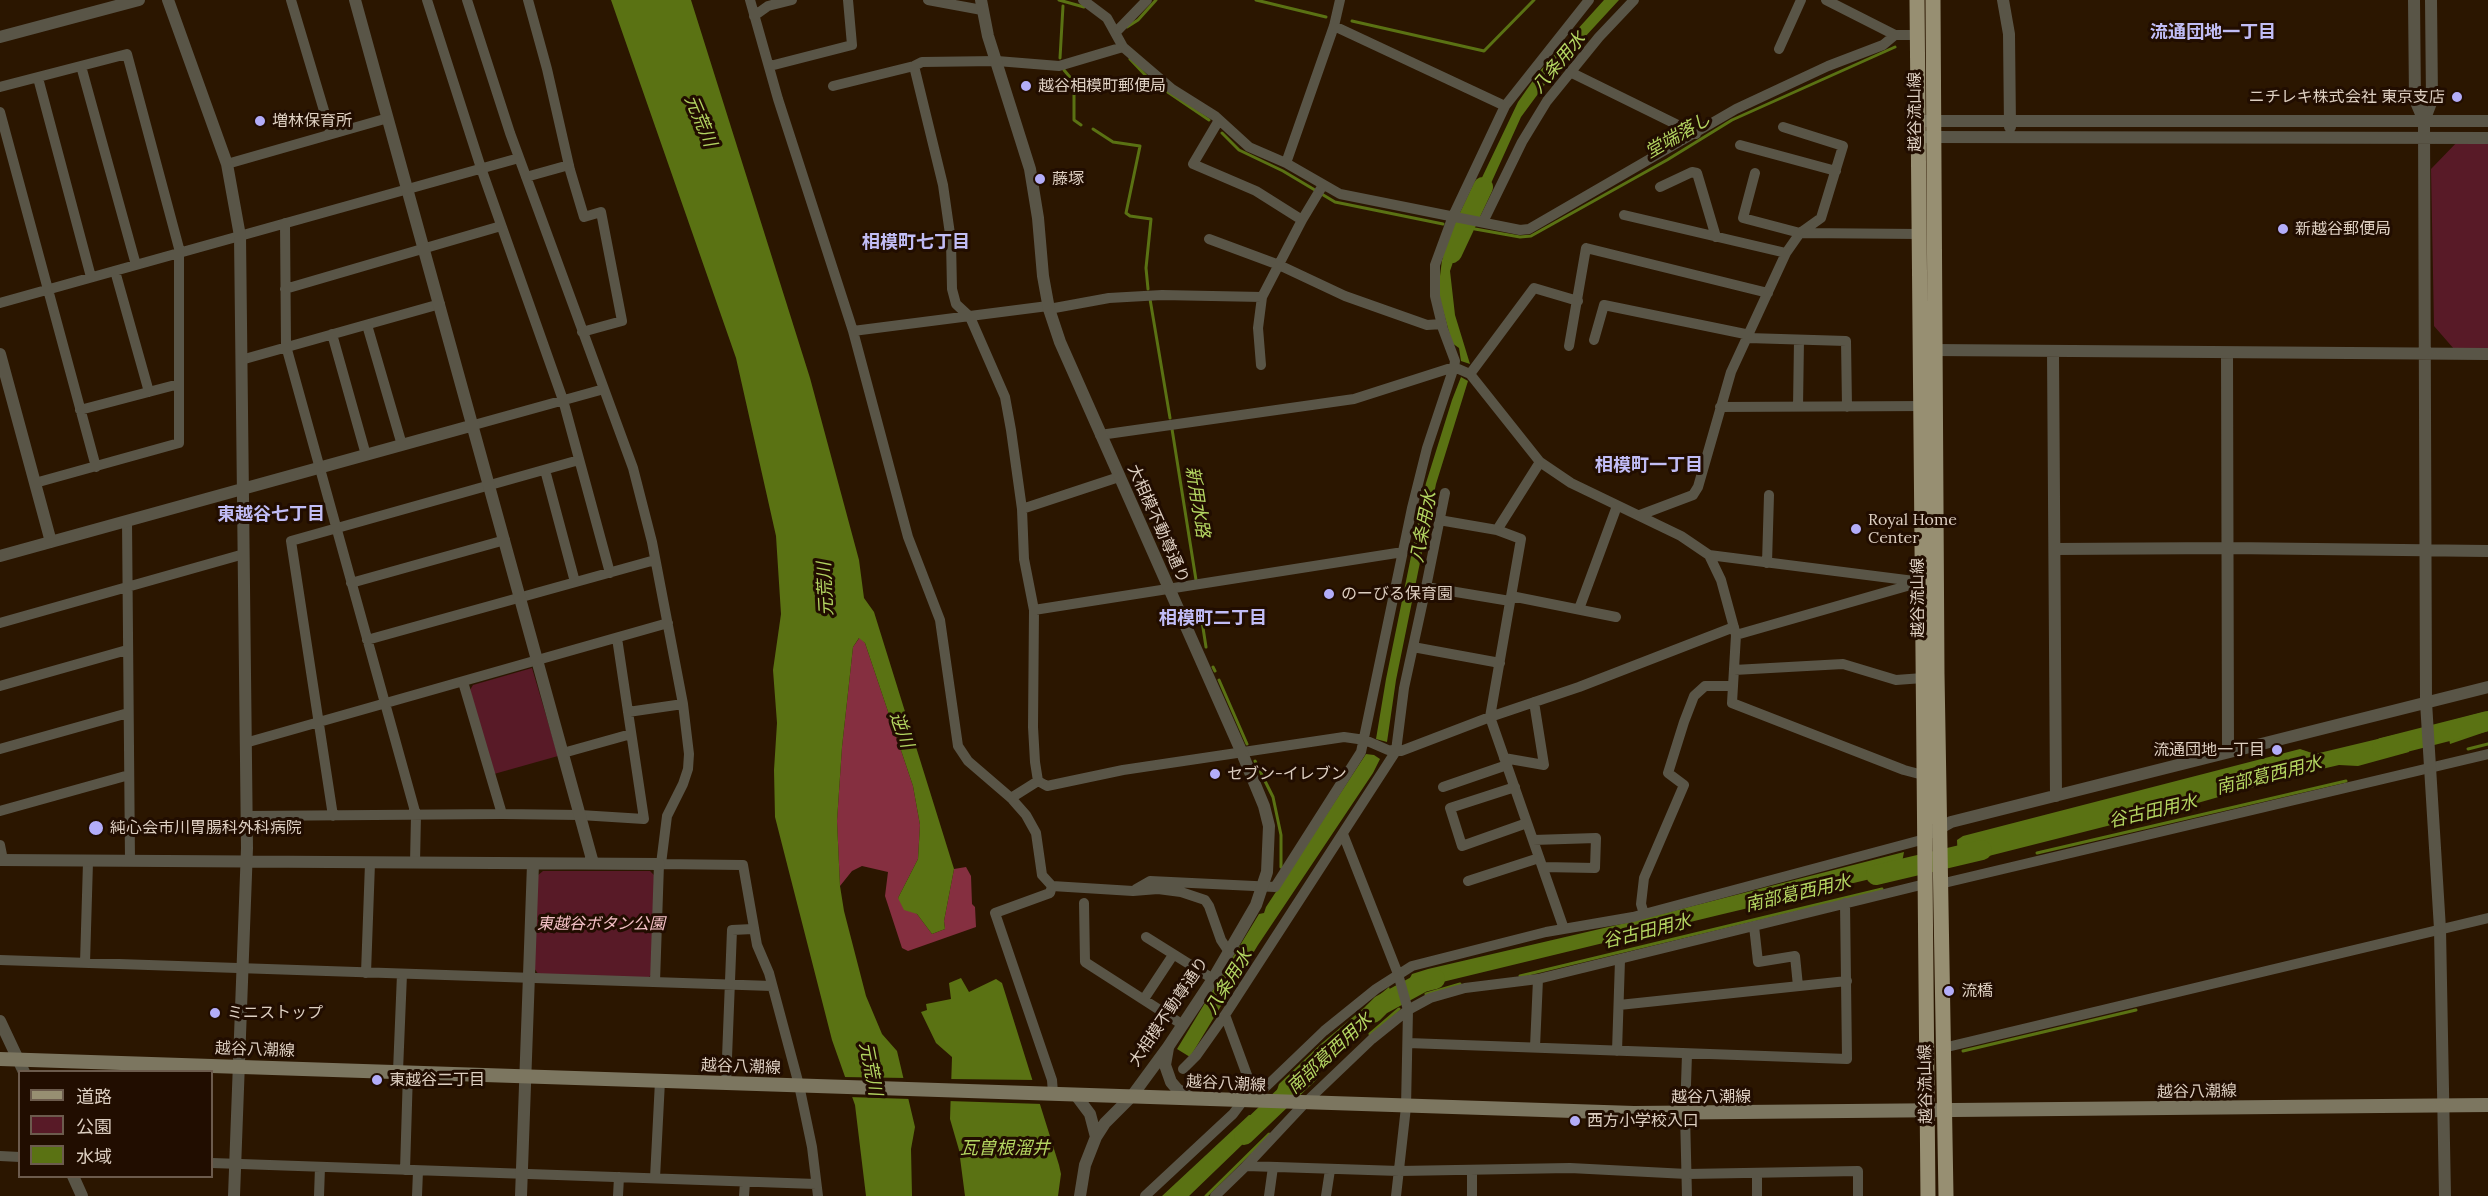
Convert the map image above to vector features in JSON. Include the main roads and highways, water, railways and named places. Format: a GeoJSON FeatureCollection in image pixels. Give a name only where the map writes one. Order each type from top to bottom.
{"type":"FeatureCollection","features":[{"type":"Feature","properties":{"kind":"main road","name":"越谷流山線"},"geometry":{"type":"LineString","coordinates":[[1917,0],[1919,234],[1927,406],[1939,828],[1933,884],[1926,1111],[1928,1196]]}},
{"type":"Feature","properties":{"kind":"main road","name":"越谷流山線"},"geometry":{"type":"LineString","coordinates":[[1933,0],[1933,350],[1927,406],[1922,582],[1923,775],[1924,839],[1933,884],[1943,1048],[1946,1196]]}},
{"type":"Feature","properties":{"kind":"main road","name":"越谷八潮線"},"geometry":{"type":"LineString","coordinates":[[0,1059],[21,1065],[239,1066],[1249,1100],[1304,1104],[1685,1114],[2488,1105]]}},
{"type":"Feature","properties":{"kind":"water"},"geometry":{"type":"Polygon","coordinates":[[[611,0],[691,0],[810,378],[859,560],[864,598],[874,612],[954,869],[944,921],[945,929],[932,934],[917,914],[904,910],[898,898],[918,859],[920,825],[913,786],[865,643],[859,638],[853,647],[842,747],[837,821],[840,886],[844,911],[866,996],[882,1034],[897,1051],[915,1127],[911,1149],[912,1196],[866,1196],[855,1105],[832,1040],[775,817],[774,770],[777,723],[773,670],[781,614],[776,536],[736,358],[611,0]]]}},
{"type":"Feature","properties":{"kind":"water"},"geometry":{"type":"Polygon","coordinates":[[[1604,0],[1619,0],[1560,64],[1521,117],[1478,212],[1467,209],[1518,102],[1539,72],[1604,0]]]}},
{"type":"Feature","properties":{"kind":"water"},"geometry":{"type":"Polygon","coordinates":[[[1454,230],[1467,232],[1450,271],[1455,315],[1470,364],[1461,361],[1459,348],[1452,343],[1438,292],[1442,260],[1454,230]]]}},
{"type":"Feature","properties":{"kind":"water"},"geometry":{"type":"Polygon","coordinates":[[[1461,377],[1468,381],[1436,484],[1396,680],[1387,742],[1376,739],[1386,679],[1426,483],[1461,377]]]}},
{"type":"Feature","properties":{"kind":"water"},"geometry":{"type":"Polygon","coordinates":[[[2488,712],[2488,731],[2450,744],[2446,722],[2488,712]]]}},
{"type":"Feature","properties":{"kind":"water"},"geometry":{"type":"Polygon","coordinates":[[[2407,732],[2409,752],[2358,766],[2339,765],[2296,775],[2194,804],[1958,862],[1957,840],[1963,836],[2300,749],[2315,754],[2407,732]]]}},
{"type":"Feature","properties":{"kind":"water"},"geometry":{"type":"Polygon","coordinates":[[[1366,754],[1380,759],[1373,773],[1258,945],[1190,1057],[1177,1049],[1259,914],[1264,913],[1366,754]]]}},
{"type":"Feature","properties":{"kind":"water"},"geometry":{"type":"Polygon","coordinates":[[[1904,852],[1900,873],[1890,877],[1883,876],[1430,985],[1414,994],[1410,978],[1412,974],[1428,969],[1634,921],[1904,852]]]}},
{"type":"Feature","properties":{"kind":"water","name":"瓦曽根溜井"},"geometry":{"type":"Polygon","coordinates":[[[961,978],[969,992],[996,979],[1002,983],[1059,1165],[1061,1174],[1058,1196],[965,1196],[959,1150],[950,1119],[952,1057],[936,1043],[921,1012],[927,1010],[926,1004],[951,999],[949,983],[961,978]]]}},
{"type":"Feature","properties":{"kind":"water"},"geometry":{"type":"Polygon","coordinates":[[[1389,987],[1395,1003],[1349,1041],[1299,1090],[1277,1090],[1279,1084],[1322,1043],[1389,987]]]}},
{"type":"Feature","properties":{"kind":"water"},"geometry":{"type":"Polygon","coordinates":[[[1249,1115],[1271,1117],[1189,1196],[1162,1196],[1249,1115]]]}},
{"type":"Feature","properties":{"kind":"waterway","name":"堂端落し"},"geometry":{"type":"LineString","coordinates":[[1059,0],[1084,7]]}},
{"type":"Feature","properties":{"kind":"waterway"},"geometry":{"type":"LineString","coordinates":[[1127,27],[1138,20],[1156,0]]}},
{"type":"Feature","properties":{"kind":"waterway"},"geometry":{"type":"LineString","coordinates":[[1256,0],[1326,17]]}},
{"type":"Feature","properties":{"kind":"waterway"},"geometry":{"type":"LineString","coordinates":[[1352,21],[1484,51],[1534,0]]}},
{"type":"Feature","properties":{"kind":"waterway","name":"新用水路"},"geometry":{"type":"LineString","coordinates":[[1060,58],[1063,6]]}},
{"type":"Feature","properties":{"kind":"waterway","name":"堂端落し"},"geometry":{"type":"LineString","coordinates":[[1475,229],[1520,237],[1531,236],[1667,160],[1732,120],[1895,47]]}},
{"type":"Feature","properties":{"kind":"waterway","name":"堂端落し"},"geometry":{"type":"LineString","coordinates":[[1130,59],[1150,80],[1209,120]]}},
{"type":"Feature","properties":{"kind":"waterway","name":"新用水路"},"geometry":{"type":"LineString","coordinates":[[1064,70],[1074,82],[1074,120],[1081,125]]}},
{"type":"Feature","properties":{"kind":"waterway","name":"新用水路"},"geometry":{"type":"LineString","coordinates":[[1093,129],[1113,142],[1140,146],[1126,213],[1130,216],[1151,219],[1146,268],[1148,289]]}},
{"type":"Feature","properties":{"kind":"waterway","name":"堂端落し"},"geometry":{"type":"LineString","coordinates":[[1222,133],[1239,150],[1283,171],[1335,202],[1443,224]]}},
{"type":"Feature","properties":{"kind":"waterway","name":"八条用水"},"geometry":{"type":"LineString","coordinates":[[1452,253],[1483,187]]}},
{"type":"Feature","properties":{"kind":"waterway","name":"新用水路"},"geometry":{"type":"LineString","coordinates":[[1150,299],[1170,418]]}},
{"type":"Feature","properties":{"kind":"waterway","name":"新用水路"},"geometry":{"type":"LineString","coordinates":[[1172,429],[1196,580]]}},
{"type":"Feature","properties":{"kind":"waterway","name":"新用水路"},"geometry":{"type":"LineString","coordinates":[[1201,615],[1206,647]]}},
{"type":"Feature","properties":{"kind":"waterway","name":"新用水路"},"geometry":{"type":"LineString","coordinates":[[1213,667],[1215,671]]}},
{"type":"Feature","properties":{"kind":"waterway","name":"新用水路"},"geometry":{"type":"LineString","coordinates":[[1219,680],[1247,744]]}},
{"type":"Feature","properties":{"kind":"waterway","name":"南部葛西用水"},"geometry":{"type":"LineString","coordinates":[[2382,748],[2488,721]]}},
{"type":"Feature","properties":{"kind":"waterway","name":"谷古田用水"},"geometry":{"type":"LineString","coordinates":[[2468,749],[2488,744]]}},
{"type":"Feature","properties":{"kind":"waterway","name":"新用水路"},"geometry":{"type":"LineString","coordinates":[[1255,761],[1273,797],[1281,835],[1281,867],[1284,869]]}},
{"type":"Feature","properties":{"kind":"waterway","name":"谷古田用水"},"geometry":{"type":"LineString","coordinates":[[2037,853],[2346,781]]}},
{"type":"Feature","properties":{"kind":"waterway","name":"南部葛西用水"},"geometry":{"type":"LineString","coordinates":[[1876,875],[1982,850]]}},
{"type":"Feature","properties":{"kind":"waterway","name":"谷古田用水"},"geometry":{"type":"LineString","coordinates":[[1520,976],[1882,889]]}},
{"type":"Feature","properties":{"kind":"waterway","name":"南部葛西用水"},"geometry":{"type":"LineString","coordinates":[[1373,1013],[1381,1005],[1423,982],[1435,979]]}},
{"type":"Feature","properties":{"kind":"waterway","name":"谷古田用水"},"geometry":{"type":"LineString","coordinates":[[1426,994],[1460,984]]}},
{"type":"Feature","properties":{"kind":"waterway","name":"谷古田用水"},"geometry":{"type":"LineString","coordinates":[[1370,1034],[1399,1009]]}},
{"type":"Feature","properties":{"kind":"waterway"},"geometry":{"type":"LineString","coordinates":[[1963,1051],[2136,1010]]}},
{"type":"Feature","properties":{"kind":"waterway","name":"南部葛西用水"},"geometry":{"type":"LineString","coordinates":[[1244,1135],[1310,1072]]}},
{"type":"Feature","properties":{"kind":"waterway","name":"谷古田用水"},"geometry":{"type":"LineString","coordinates":[[1206,1196],[1269,1134]]}},
{"type":"Feature","properties":{"kind":"place","name":"越谷相模町郵便局"},"geometry":{"type":"Point","coordinates":[1026,86]}},
{"type":"Feature","properties":{"kind":"place","name":"ニチレキ株式会社 東京支店"},"geometry":{"type":"Point","coordinates":[2457,97]}},
{"type":"Feature","properties":{"kind":"place","name":"増林保育所"},"geometry":{"type":"Point","coordinates":[260,121]}},
{"type":"Feature","properties":{"kind":"place","name":"藤塚"},"geometry":{"type":"Point","coordinates":[1040,179]}},
{"type":"Feature","properties":{"kind":"place","name":"新越谷郵便局"},"geometry":{"type":"Point","coordinates":[2283,229]}},
{"type":"Feature","properties":{"kind":"place","name":"Royal Home Center"},"geometry":{"type":"Point","coordinates":[1856,529]}},
{"type":"Feature","properties":{"kind":"place","name":"のーびる保育園"},"geometry":{"type":"Point","coordinates":[1329,594]}},
{"type":"Feature","properties":{"kind":"place","name":"流通団地一丁目"},"geometry":{"type":"Point","coordinates":[2277,750]}},
{"type":"Feature","properties":{"kind":"place","name":"セブン-イレブン"},"geometry":{"type":"Point","coordinates":[1215,774]}},
{"type":"Feature","properties":{"kind":"place","name":"純心会市川胃腸科外科病院"},"geometry":{"type":"Point","coordinates":[96,828]}},
{"type":"Feature","properties":{"kind":"place","name":"流橋"},"geometry":{"type":"Point","coordinates":[1949,991]}},
{"type":"Feature","properties":{"kind":"place","name":"ミニストップ"},"geometry":{"type":"Point","coordinates":[215,1013]}},
{"type":"Feature","properties":{"kind":"place","name":"東越谷二丁目"},"geometry":{"type":"Point","coordinates":[377,1080]}},
{"type":"Feature","properties":{"kind":"place","name":"西方小学校入口"},"geometry":{"type":"Point","coordinates":[1575,1121]}},
{"type":"Feature","properties":{"kind":"district","name":"流通団地一丁目"},"geometry":{"type":"Point","coordinates":[2213,33]}},
{"type":"Feature","properties":{"kind":"district","name":"相模町七丁目"},"geometry":{"type":"Point","coordinates":[916,243]}},
{"type":"Feature","properties":{"kind":"district","name":"相模町一丁目"},"geometry":{"type":"Point","coordinates":[1649,466]}},
{"type":"Feature","properties":{"kind":"district","name":"東越谷七丁目"},"geometry":{"type":"Point","coordinates":[271,515]}},
{"type":"Feature","properties":{"kind":"district","name":"相模町二丁目"},"geometry":{"type":"Point","coordinates":[1213,619]}},
{"type":"Feature","properties":{"kind":"water label","name":"元荒川"},"geometry":{"type":"Point","coordinates":[700,121]}},
{"type":"Feature","properties":{"kind":"water label","name":"元荒川"},"geometry":{"type":"Point","coordinates":[826,589]}},
{"type":"Feature","properties":{"kind":"water label","name":"逆川"},"geometry":{"type":"Point","coordinates":[901,730]}},
{"type":"Feature","properties":{"kind":"water label","name":"元荒川"},"geometry":{"type":"Point","coordinates":[870,1069]}},
{"type":"Feature","properties":{"kind":"park label","name":"東越谷ボタン公園"},"geometry":{"type":"Point","coordinates":[601,924]}}]}
